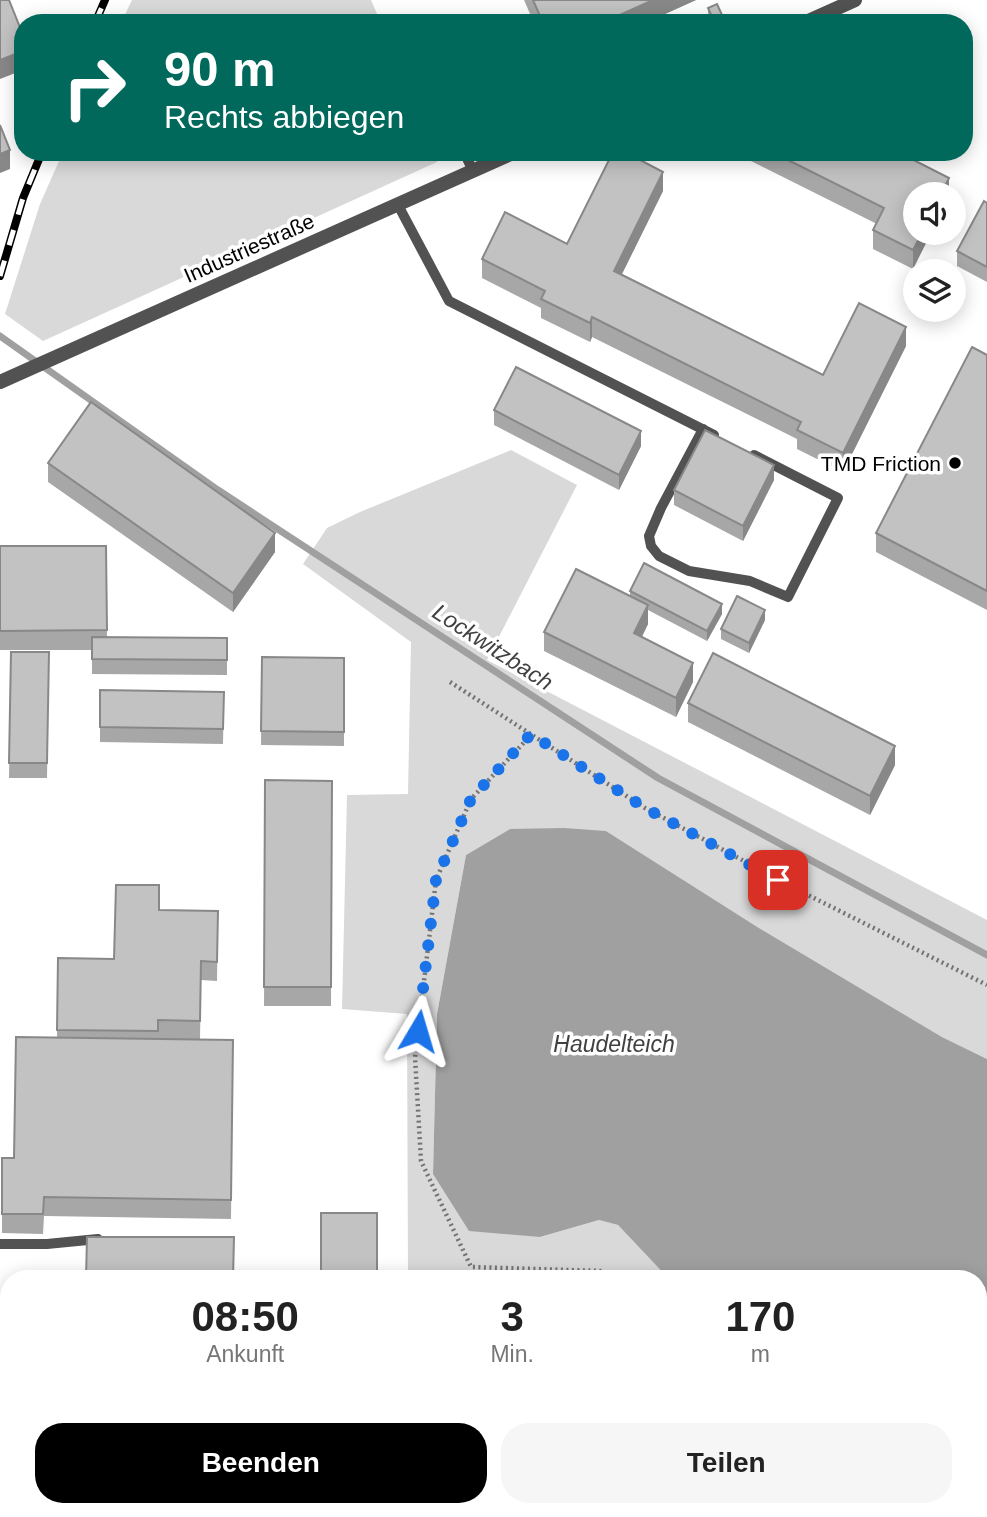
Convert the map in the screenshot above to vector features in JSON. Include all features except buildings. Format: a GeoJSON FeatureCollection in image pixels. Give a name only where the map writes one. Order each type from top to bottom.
{"type":"FeatureCollection","features":[{"type":"Feature","properties":{"kind":"street"},"geometry":{"type":"LineString","coordinates":[[824,14],[855,0]]}},
{"type":"Feature","properties":{"kind":"street","name":"Industriestraße"},"geometry":{"type":"LineString","coordinates":[[0,382],[495,161]]}},
{"type":"Feature","properties":{"kind":"lane"},"geometry":{"type":"LineString","coordinates":[[468,161],[473,171]]}},
{"type":"Feature","properties":{"kind":"lane"},"geometry":{"type":"LineString","coordinates":[[398,205],[449,301],[727,442]]}},
{"type":"Feature","properties":{"kind":"lane"},"geometry":{"type":"LineString","coordinates":[[703,429],[657,517],[649,536],[651,546],[659,556],[689,571],[750,581],[788,597],[838,498],[740,448]]}},
{"type":"Feature","properties":{"kind":"lane"},"geometry":{"type":"LineString","coordinates":[[0,1244],[33,1245],[116,1239]]}},
{"type":"Feature","properties":{"kind":"path"},"geometry":{"type":"LineString","coordinates":[[450,682],[645,808],[800,891],[987,985]]}},
{"type":"Feature","properties":{"kind":"path"},"geometry":{"type":"LineString","coordinates":[[531,734],[471,799],[436,880],[415,1056],[421,1161],[471,1267],[569,1270]]}},
{"type":"Feature","properties":{"kind":"shaded area"},"geometry":{"type":"Polygon","coordinates":[[[132,0],[371,0],[377,14],[125,14],[132,0]]]}},
{"type":"Feature","properties":{"kind":"shaded area"},"geometry":{"type":"Polygon","coordinates":[[[59,161],[437,162],[43,341],[5,314],[40,204],[59,161]]]}},
{"type":"Feature","properties":{"kind":"shaded area"},"geometry":{"type":"Polygon","coordinates":[[[511,450],[577,485],[487,660],[987,920],[987,1059],[942,1037],[759,928],[606,831],[510,829],[466,855],[437,1014],[433,1174],[540,1237],[599,1220],[618,1225],[660,1270],[408,1270],[407,1014],[342,1009],[347,795],[408,794],[411,642],[303,564],[327,528],[511,450]]]}},
{"type":"Feature","properties":{"kind":"water","name":"Haudelteich"},"geometry":{"type":"Polygon","coordinates":[[[564,828],[606,831],[759,928],[942,1037],[987,1059],[987,1270],[660,1270],[618,1225],[599,1220],[540,1237],[469,1231],[433,1174],[437,1014],[466,855],[510,829],[564,828]]]}},
{"type":"Feature","properties":{"kind":"waterway","name":"Lockwitzbach"},"geometry":{"type":"LineString","coordinates":[[0,336],[218,490],[658,778],[987,955]]}},
{"type":"Feature","properties":{"kind":"railway"},"geometry":{"type":"LineString","coordinates":[[99,14],[105,0]]}},
{"type":"Feature","properties":{"kind":"railway"},"geometry":{"type":"LineString","coordinates":[[0,276],[23,198],[38,161]]}},
{"type":"Feature","properties":{"kind":"place","name":"TMD Friction"},"geometry":{"type":"Point","coordinates":[955,463]}},
{"type":"Feature","properties":{"kind":"route"},"geometry":{"type":"LineString","coordinates":[[418,1031],[436,880],[471,799],[531,734],[645,808],[778,880]]}}]}
